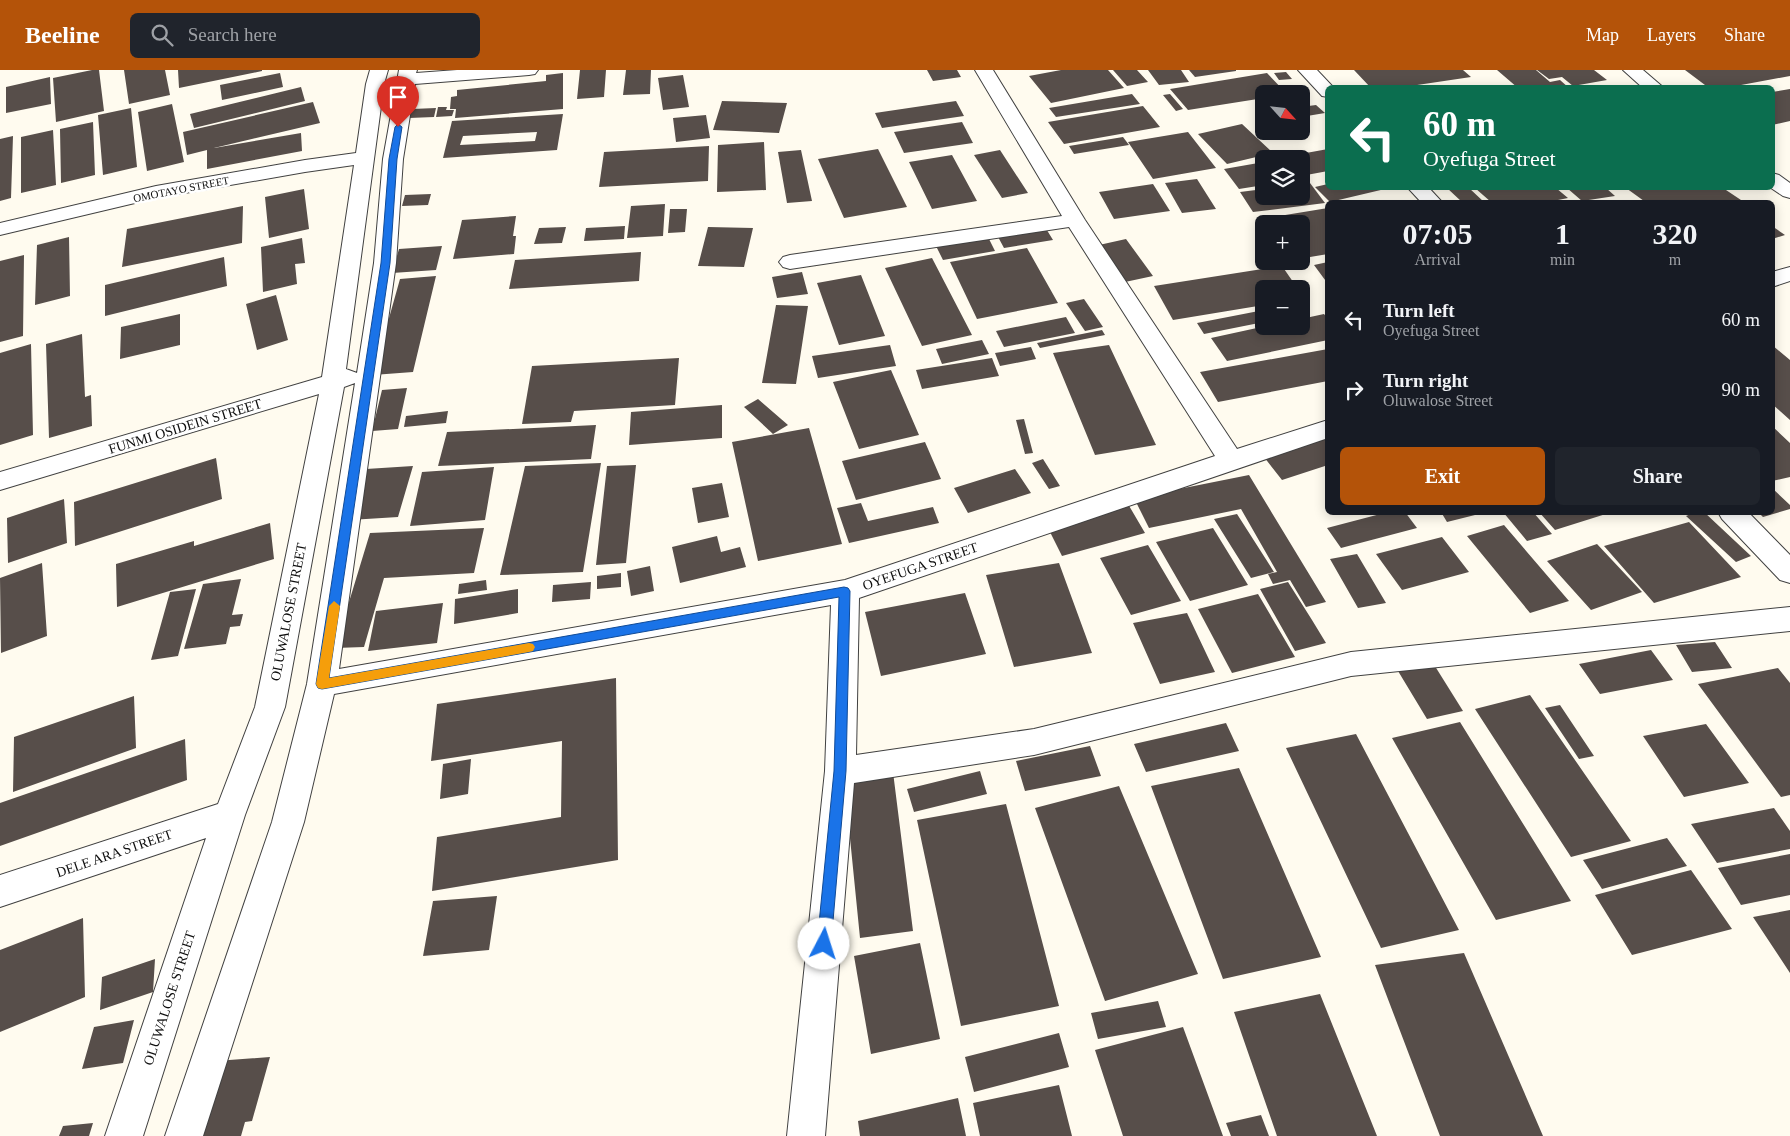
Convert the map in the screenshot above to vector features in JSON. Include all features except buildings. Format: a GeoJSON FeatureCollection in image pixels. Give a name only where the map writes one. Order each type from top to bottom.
{"type":"FeatureCollection","features":[{"type":"Feature","properties":{"kind":"street","name":"OLUWALOSE STREET"},"geometry":{"type":"LineString","coordinates":[[124,1136],[229,815],[270,707],[333,381],[375,84],[379,70]]}},
{"type":"Feature","properties":{"kind":"street"},"geometry":{"type":"LineString","coordinates":[[184,1136],[288,822],[322,684],[385,263],[393,159],[407,74],[529,70]]}},
{"type":"Feature","properties":{"kind":"street"},"geometry":{"type":"LineString","coordinates":[[984,70],[1075,220],[1231,460]]}},
{"type":"Feature","properties":{"kind":"street"},"geometry":{"type":"LineString","coordinates":[[1307,70],[1325,89]]}},
{"type":"Feature","properties":{"kind":"street"},"geometry":{"type":"LineString","coordinates":[[1632,70],[1651,85]]}},
{"type":"Feature","properties":{"kind":"street","name":"OMOTAYO STREET"},"geometry":{"type":"LineString","coordinates":[[0,230],[156,192],[305,166],[365,158]]}},
{"type":"Feature","properties":{"kind":"street"},"geometry":{"type":"LineString","coordinates":[[1775,181],[1790,192]]}},
{"type":"Feature","properties":{"kind":"street"},"geometry":{"type":"LineString","coordinates":[[1420,190],[1430,200]]}},
{"type":"Feature","properties":{"kind":"street"},"geometry":{"type":"LineString","coordinates":[[790,262],[1075,220]]}},
{"type":"Feature","properties":{"kind":"street"},"geometry":{"type":"LineString","coordinates":[[1775,279],[1790,274]]}},
{"type":"Feature","properties":{"kind":"street","name":"FUNMI OSIDEIN STREET"},"geometry":{"type":"LineString","coordinates":[[0,482],[370,370]]}},
{"type":"Feature","properties":{"kind":"street","name":"OYEFUGA STREET"},"geometry":{"type":"LineString","coordinates":[[322,684],[844,591],[1325,430]]}},
{"type":"Feature","properties":{"kind":"street"},"geometry":{"type":"LineString","coordinates":[[1734,515],[1790,572]]}},
{"type":"Feature","properties":{"kind":"street"},"geometry":{"type":"LineString","coordinates":[[806,1136],[840,771],[844,591]]}},
{"type":"Feature","properties":{"kind":"street"},"geometry":{"type":"LineString","coordinates":[[840,771],[1034,742],[1351,664],[1790,619]]}},
{"type":"Feature","properties":{"kind":"street","name":"DELE ARA STREET"},"geometry":{"type":"LineString","coordinates":[[0,891],[229,815]]}},
{"type":"Feature","properties":{"kind":"slow traffic"},"geometry":{"type":"LineString","coordinates":[[334,606],[322,684],[529,647]]}},
{"type":"Feature","properties":{"kind":"route"},"geometry":{"type":"LineString","coordinates":[[398,127],[393,159],[385,263],[322,684],[844,591],[840,771],[824,944]]}}]}
